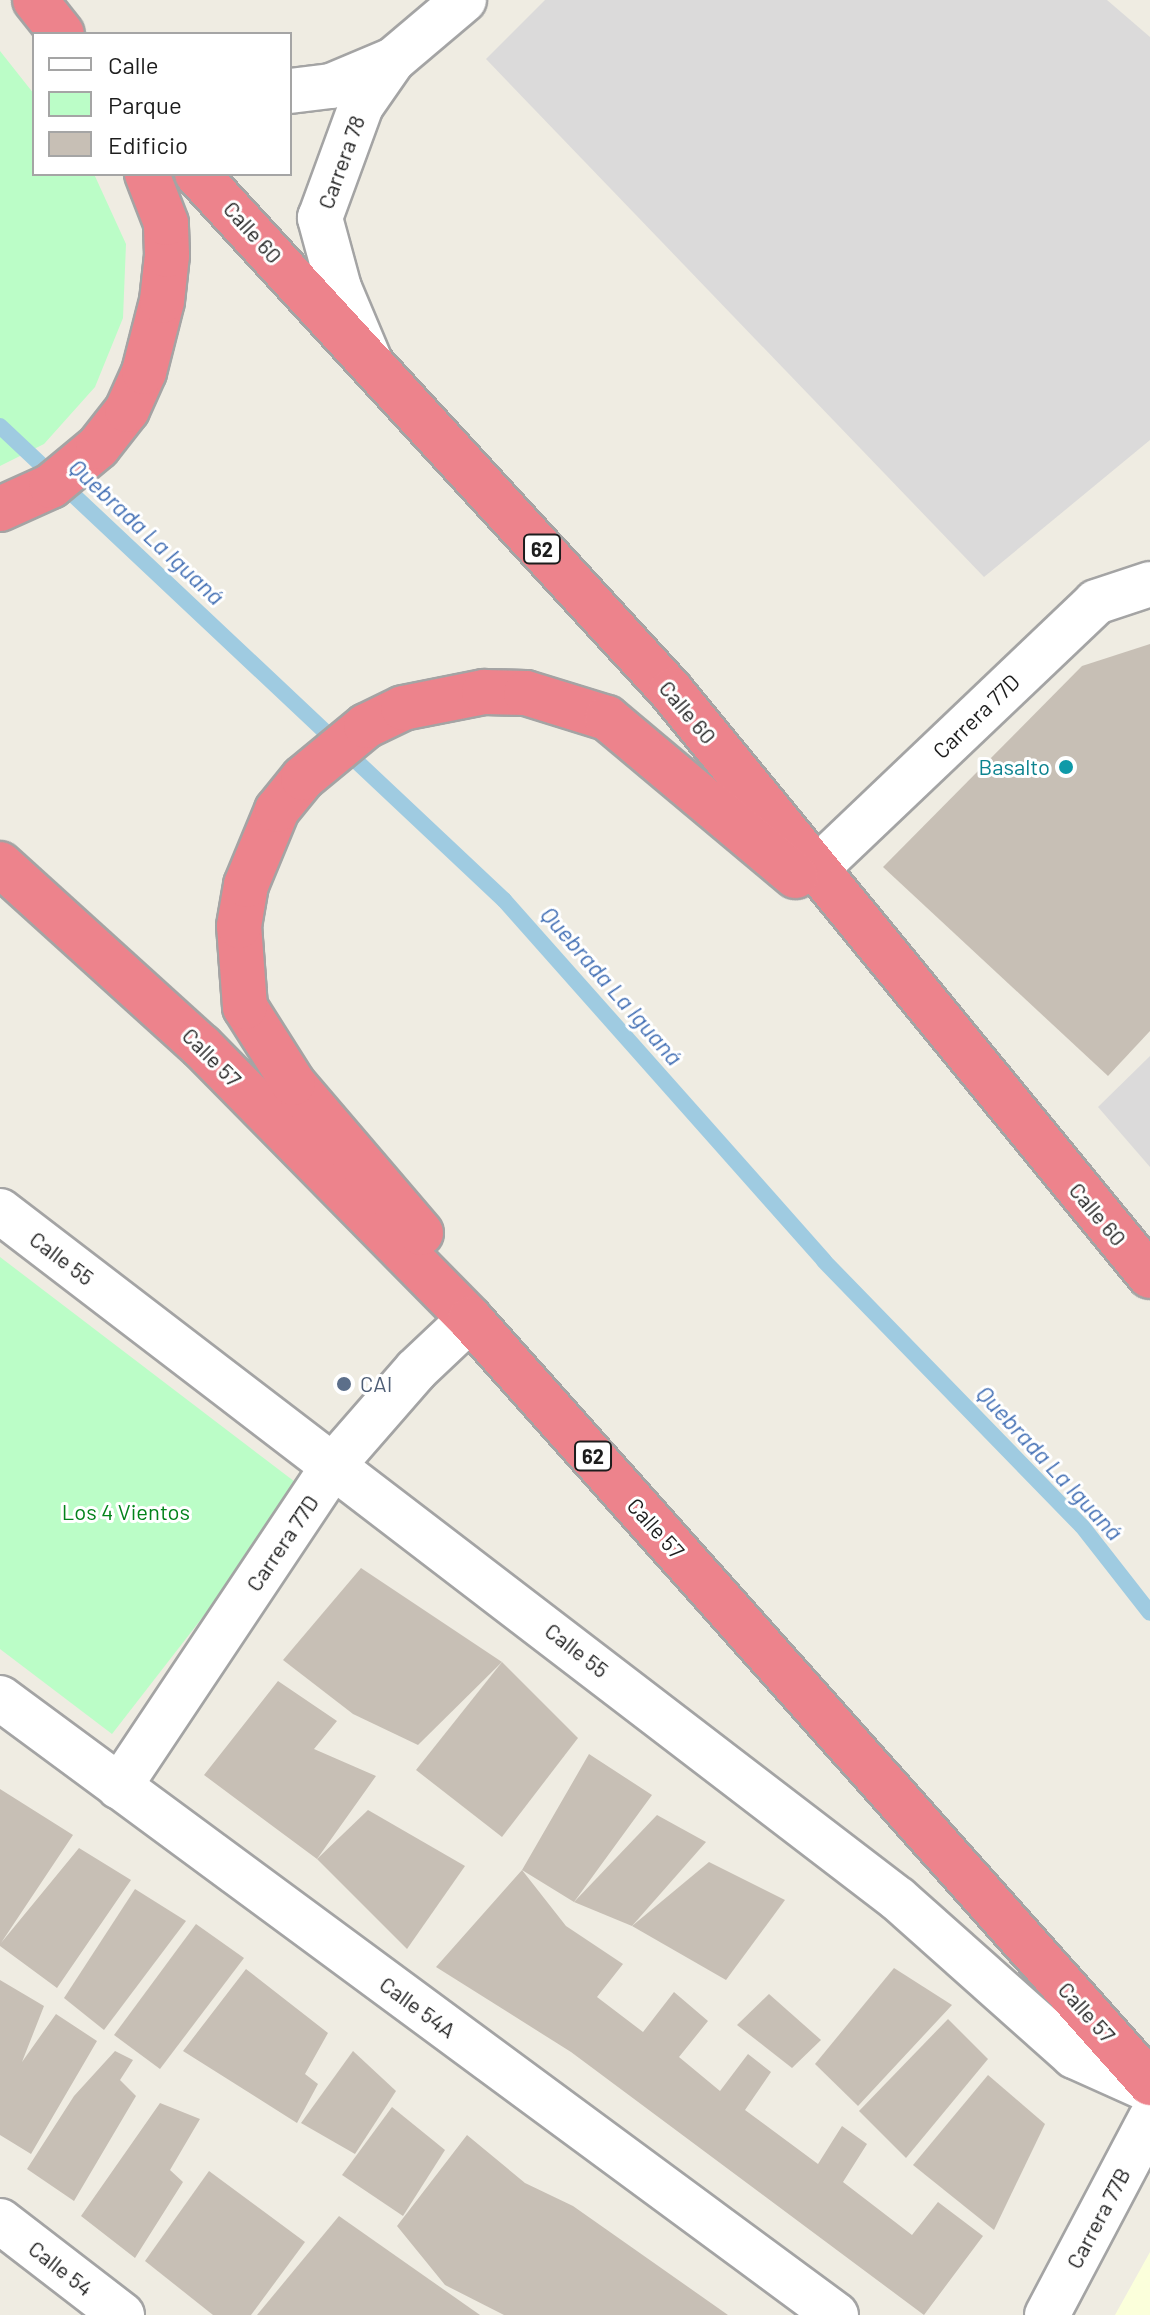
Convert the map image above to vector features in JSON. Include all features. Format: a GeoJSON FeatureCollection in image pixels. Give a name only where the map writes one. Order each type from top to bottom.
{"type":"FeatureCollection","features":[{"type":"Feature","properties":{"kind":"highway"},"geometry":{"type":"LineString","coordinates":[[35,0],[60,32]]}},
{"type":"Feature","properties":{"kind":"highway","name":"Calle 60"},"geometry":{"type":"LineString","coordinates":[[199,176],[680,701],[870,939],[1150,1276]]}},
{"type":"Feature","properties":{"kind":"highway"},"geometry":{"type":"LineString","coordinates":[[0,509],[51,486],[98,447],[127,410],[144,372],[162,301],[166,223],[151,181]]}},
{"type":"Feature","properties":{"kind":"highway"},"geometry":{"type":"LineString","coordinates":[[470,1319],[415,1223],[293,1083],[245,1007],[239,926],[246,885],[277,810],[303,778],[366,726],[403,708],[470,693],[526,693],[607,718],[870,939]]}},
{"type":"Feature","properties":{"kind":"highway","name":"Calle 57"},"geometry":{"type":"LineString","coordinates":[[0,864],[201,1046],[470,1319],[1150,2083]]}},
{"type":"Feature","properties":{"kind":"street","name":"Carrera 78"},"geometry":{"type":"LineString","coordinates":[[370,361],[339,288],[320,218],[361,106],[393,60],[464,0]]}},
{"type":"Feature","properties":{"kind":"street","name":"Carrera 78"},"geometry":{"type":"LineString","coordinates":[[292,91],[331,86],[393,60]]}},
{"type":"Feature","properties":{"kind":"street","name":"Carrera 77D"},"geometry":{"type":"LineString","coordinates":[[815,870],[1096,602],[1150,584]]}},
{"type":"Feature","properties":{"kind":"street","name":"Calle 55"},"geometry":{"type":"LineString","coordinates":[[0,1211],[335,1463],[898,1899],[1074,2056],[1150,2090]]}},
{"type":"Feature","properties":{"kind":"street","name":"Carrera 77D"},"geometry":{"type":"LineString","coordinates":[[119,1787],[335,1463],[416,1370],[470,1319]]}},
{"type":"Feature","properties":{"kind":"street","name":"Calle 54A"},"geometry":{"type":"LineString","coordinates":[[3,1706],[119,1787],[836,2315]]}},
{"type":"Feature","properties":{"kind":"street","name":"Carrera 77B"},"geometry":{"type":"LineString","coordinates":[[1047,2315],[1150,2120]]}},
{"type":"Feature","properties":{"kind":"street","name":"Calle 54"},"geometry":{"type":"LineString","coordinates":[[0,2221],[122,2315]]}},
{"type":"Feature","properties":{"kind":"shaded area"},"geometry":{"type":"Polygon","coordinates":[[[545,0],[1107,0],[1150,37],[1150,440],[984,577],[486,59],[545,0]]]}},
{"type":"Feature","properties":{"kind":"shaded area"},"geometry":{"type":"Polygon","coordinates":[[[1150,1056],[1150,1167],[1098,1107],[1150,1056]]]}},
{"type":"Feature","properties":{"kind":"shaded area"},"geometry":{"type":"Polygon","coordinates":[[[1150,2252],[1150,2315],[1115,2315],[1150,2252]]]}},
{"type":"Feature","properties":{"kind":"green space"},"geometry":{"type":"Polygon","coordinates":[[[0,51],[32,91],[32,176],[95,176],[126,244],[123,318],[95,387],[44,444],[0,466],[0,51]]]}},
{"type":"Feature","properties":{"kind":"green space","name":"Los 4 Vientos"},"geometry":{"type":"Polygon","coordinates":[[[0,1257],[303,1488],[112,1734],[0,1649],[0,1257]]]}},
{"type":"Feature","properties":{"kind":"building","name":"Basalto"},"geometry":{"type":"Polygon","coordinates":[[[1150,644],[1150,1031],[1108,1076],[883,867],[1082,666],[1150,644]]]}},
{"type":"Feature","properties":{"kind":"building"},"geometry":{"type":"Polygon","coordinates":[[[361,1568],[502,1662],[418,1745],[353,1714],[283,1660],[361,1568]]]}},
{"type":"Feature","properties":{"kind":"building"},"geometry":{"type":"Polygon","coordinates":[[[502,1662],[578,1738],[502,1837],[416,1770],[502,1662]]]}},
{"type":"Feature","properties":{"kind":"building"},"geometry":{"type":"Polygon","coordinates":[[[278,1681],[337,1721],[314,1749],[376,1776],[317,1859],[204,1775],[278,1681]]]}},
{"type":"Feature","properties":{"kind":"building"},"geometry":{"type":"Polygon","coordinates":[[[589,1754],[652,1795],[574,1902],[522,1870],[589,1754]]]}},
{"type":"Feature","properties":{"kind":"building"},"geometry":{"type":"Polygon","coordinates":[[[0,1789],[73,1835],[1,1943],[79,1848],[131,1880],[57,1988],[0,1946],[0,1789]]]}},
{"type":"Feature","properties":{"kind":"building"},"geometry":{"type":"Polygon","coordinates":[[[368,1810],[465,1866],[407,1949],[317,1859],[368,1810]]]}},
{"type":"Feature","properties":{"kind":"building"},"geometry":{"type":"Polygon","coordinates":[[[657,1815],[706,1842],[632,1926],[574,1902],[657,1815]]]}},
{"type":"Feature","properties":{"kind":"building"},"geometry":{"type":"Polygon","coordinates":[[[709,1862],[785,1900],[726,1980],[632,1926],[709,1862]]]}},
{"type":"Feature","properties":{"kind":"building"},"geometry":{"type":"Polygon","coordinates":[[[522,1870],[566,1926],[623,1964],[597,1997],[643,2032],[674,1992],[708,2021],[679,2057],[720,2091],[748,2054],[771,2072],[745,2110],[818,2164],[842,2126],[867,2144],[843,2182],[912,2235],[938,2202],[983,2236],[924,2315],[571,2052],[436,1967],[522,1870]]]}},
{"type":"Feature","properties":{"kind":"building"},"geometry":{"type":"Polygon","coordinates":[[[135,1889],[186,1921],[104,2030],[64,1998],[135,1889]]]}},
{"type":"Feature","properties":{"kind":"building"},"geometry":{"type":"Polygon","coordinates":[[[196,1924],[244,1958],[160,2069],[114,2035],[196,1924]]]}},
{"type":"Feature","properties":{"kind":"building"},"geometry":{"type":"Polygon","coordinates":[[[894,1968],[952,2005],[858,2106],[815,2064],[894,1968]]]}},
{"type":"Feature","properties":{"kind":"building"},"geometry":{"type":"Polygon","coordinates":[[[246,1969],[328,2033],[305,2074],[318,2084],[297,2123],[183,2051],[246,1969]]]}},
{"type":"Feature","properties":{"kind":"building"},"geometry":{"type":"Polygon","coordinates":[[[0,1980],[44,2006],[22,2062],[56,2014],[97,2041],[31,2154],[0,2135],[0,1980]]]}},
{"type":"Feature","properties":{"kind":"building"},"geometry":{"type":"Polygon","coordinates":[[[769,1994],[821,2040],[792,2068],[737,2025],[769,1994]]]}},
{"type":"Feature","properties":{"kind":"building"},"geometry":{"type":"Polygon","coordinates":[[[948,2019],[988,2059],[906,2158],[859,2111],[948,2019]]]}},
{"type":"Feature","properties":{"kind":"building"},"geometry":{"type":"Polygon","coordinates":[[[115,2051],[133,2060],[120,2080],[136,2096],[74,2201],[27,2169],[74,2096],[115,2051]]]}},
{"type":"Feature","properties":{"kind":"building"},"geometry":{"type":"Polygon","coordinates":[[[353,2051],[396,2091],[355,2154],[301,2123],[353,2051]]]}},
{"type":"Feature","properties":{"kind":"building"},"geometry":{"type":"Polygon","coordinates":[[[988,2075],[1045,2124],[994,2230],[913,2165],[988,2075]]]}},
{"type":"Feature","properties":{"kind":"building"},"geometry":{"type":"Polygon","coordinates":[[[160,2103],[200,2119],[170,2170],[183,2182],[135,2258],[81,2216],[160,2103]]]}},
{"type":"Feature","properties":{"kind":"building"},"geometry":{"type":"Polygon","coordinates":[[[392,2107],[445,2150],[403,2216],[342,2175],[392,2107]]]}},
{"type":"Feature","properties":{"kind":"building"},"geometry":{"type":"Polygon","coordinates":[[[467,2135],[525,2183],[573,2206],[728,2315],[504,2315],[445,2285],[397,2226],[467,2135]]]}},
{"type":"Feature","properties":{"kind":"building"},"geometry":{"type":"Polygon","coordinates":[[[209,2171],[305,2242],[251,2315],[213,2315],[145,2261],[209,2171]]]}},
{"type":"Feature","properties":{"kind":"building"},"geometry":{"type":"Polygon","coordinates":[[[339,2216],[480,2315],[257,2315],[339,2216]]]}},
{"type":"Feature","properties":{"kind":"waterway","name":"Quebrada La Iguaná"},"geometry":{"type":"LineString","coordinates":[[0,426],[504,900],[824,1261],[1082,1526],[1150,1613]]}},
{"type":"Feature","properties":{"kind":"place","name":"Basalto"},"geometry":{"type":"Point","coordinates":[1066,767]}},
{"type":"Feature","properties":{"kind":"place","name":"CAI"},"geometry":{"type":"Point","coordinates":[344,1384]}}]}
